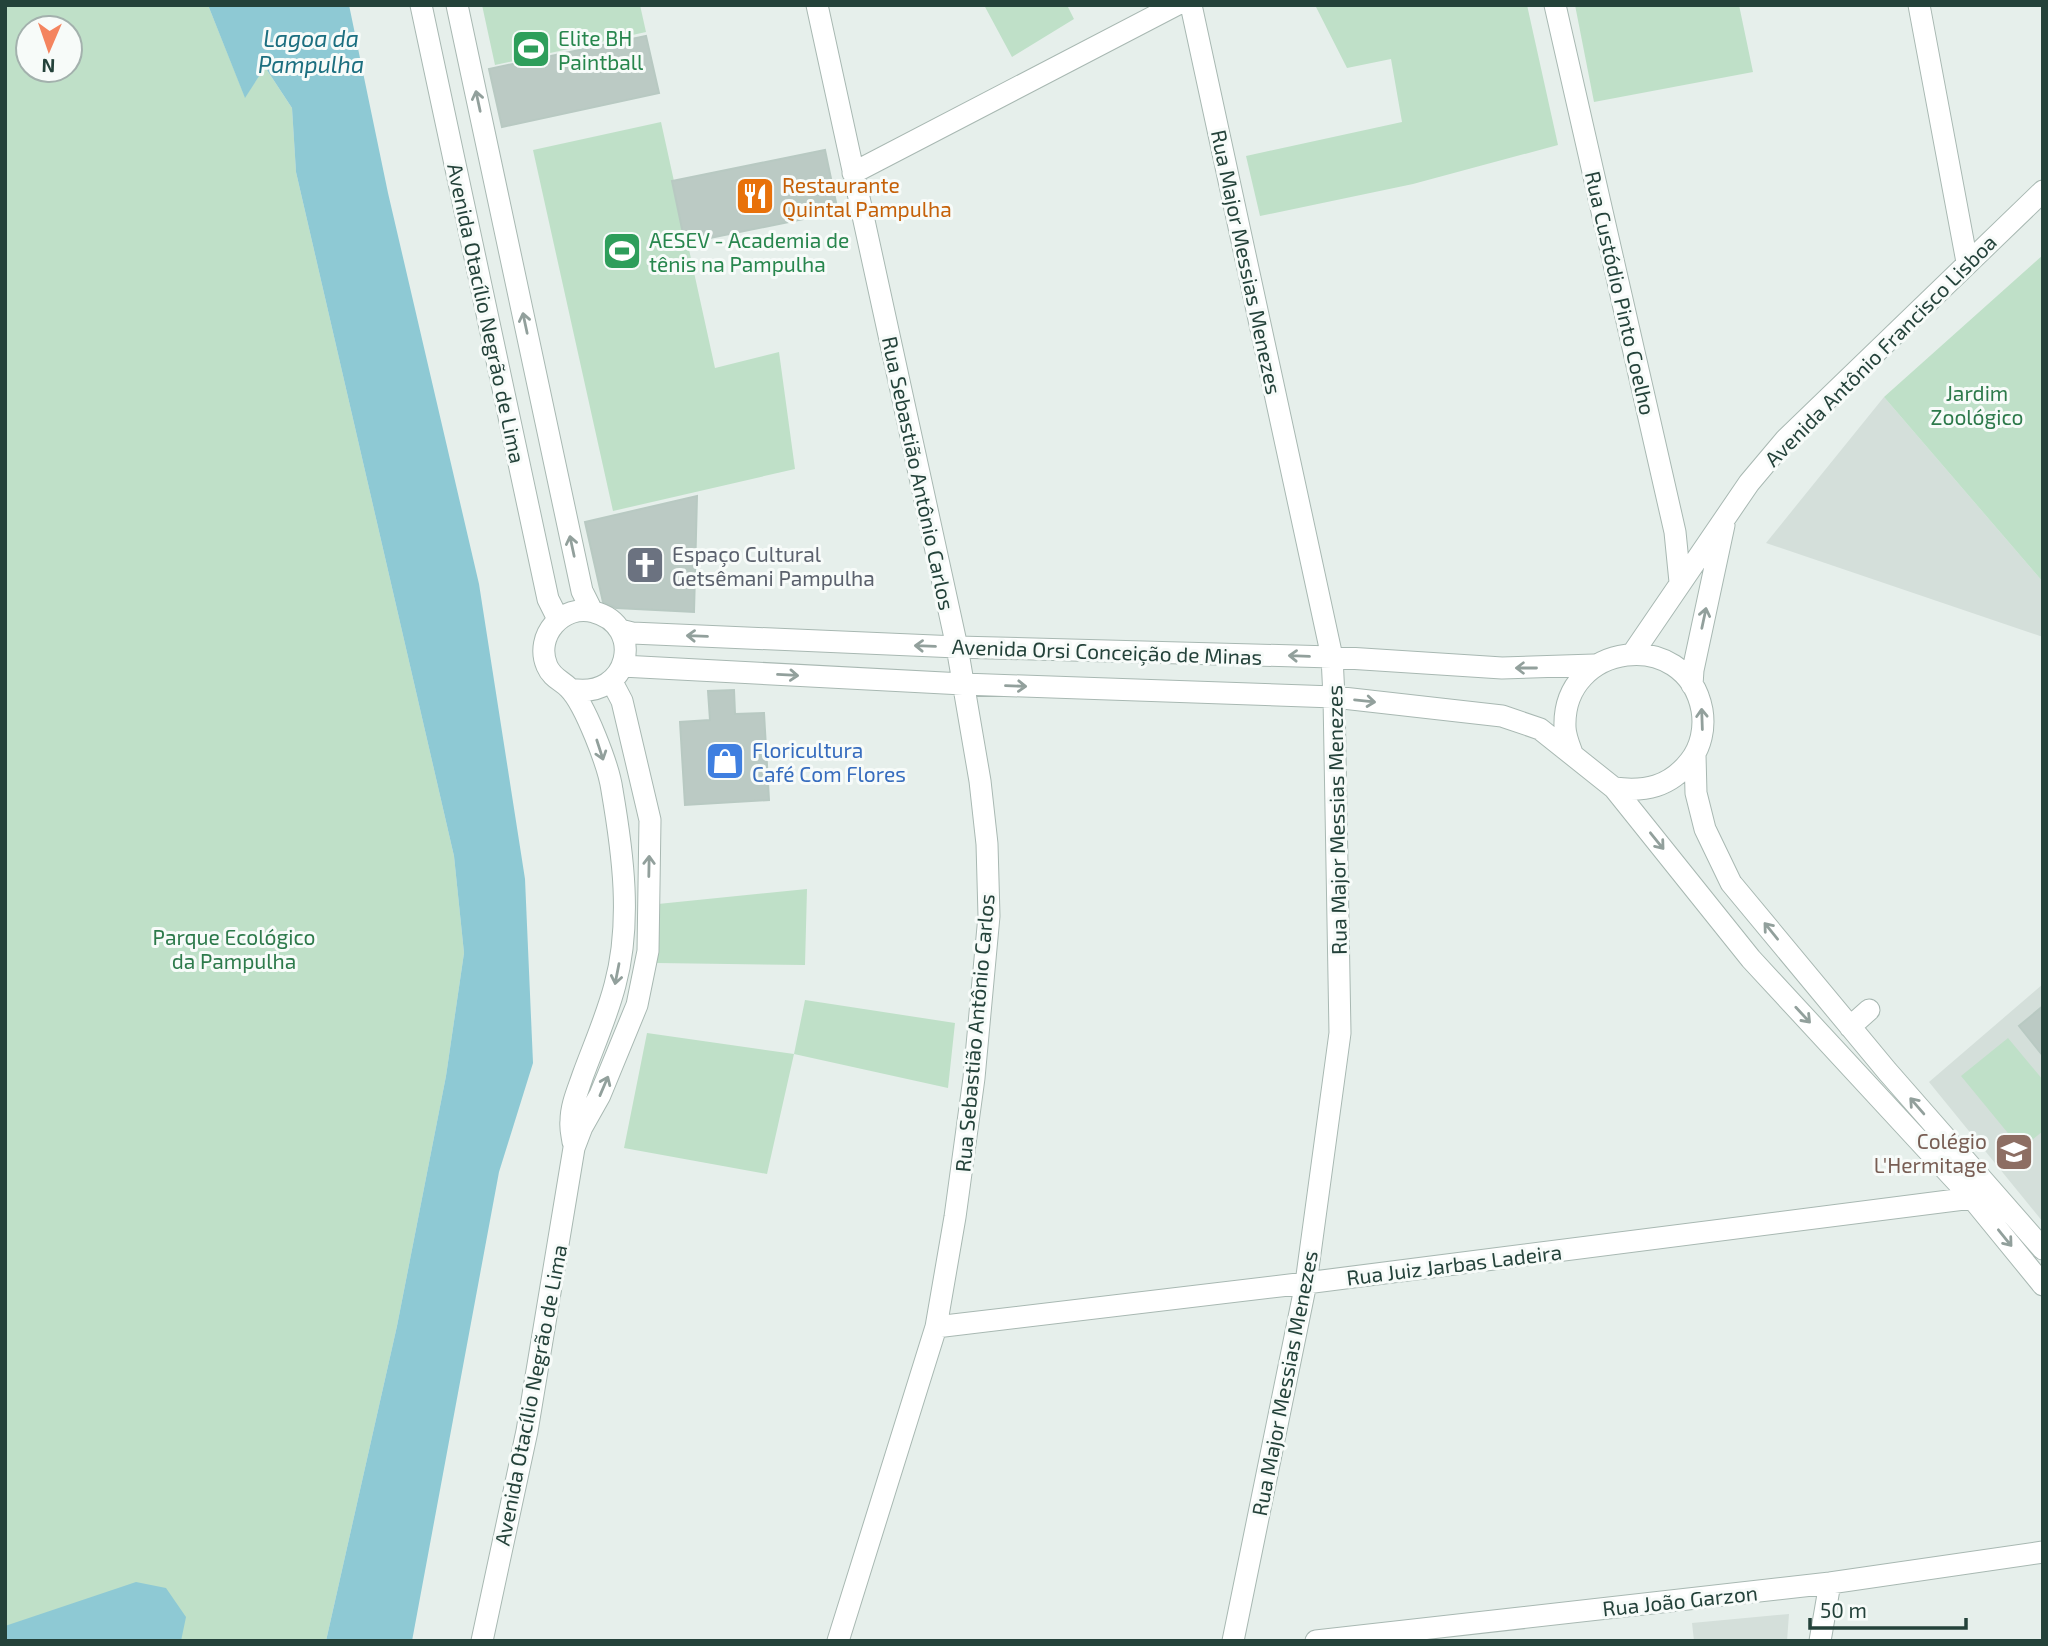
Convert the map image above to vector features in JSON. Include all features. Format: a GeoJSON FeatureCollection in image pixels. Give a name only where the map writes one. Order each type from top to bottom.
{"type":"FeatureCollection","features":[{"type":"Feature","properties":{"kind":"street","name":"Avenida Otacílio Negrão de Lima"},"geometry":{"type":"LineString","coordinates":[[421,5],[548,599],[558,619]]}},
{"type":"Feature","properties":{"kind":"street","name":"Avenida Otacílio Negrão de Lima"},"geometry":{"type":"LineString","coordinates":[[457,5],[582,591],[592,611]]}},
{"type":"Feature","properties":{"kind":"street","name":"Rua Sebastião Antônio Carlos"},"geometry":{"type":"LineString","coordinates":[[817,5],[964,684],[981,781],[988,844],[989,916],[974,1078],[955,1217],[936,1327],[838,1641]]}},
{"type":"Feature","properties":{"kind":"street"},"geometry":{"type":"LineString","coordinates":[[853,173],[1176,5]]}},
{"type":"Feature","properties":{"kind":"street","name":"Rua Major Messias Menezes"},"geometry":{"type":"LineString","coordinates":[[1191,5],[1332,657],[1334,697],[1340,1033],[1306,1283],[1233,1641]]}},
{"type":"Feature","properties":{"kind":"street","name":"Rua Custódio Pinto Coelho"},"geometry":{"type":"LineString","coordinates":[[1555,5],[1675,532],[1680,582]]}},
{"type":"Feature","properties":{"kind":"street"},"geometry":{"type":"LineString","coordinates":[[1919,5],[1967,262]]}},
{"type":"Feature","properties":{"kind":"street","name":"Avenida Antônio Francisco Lisboa"},"geometry":{"type":"LineString","coordinates":[[1633,653],[1749,483],[1786,439],[2043,191]]}},
{"type":"Feature","properties":{"kind":"street","name":"Avenida Antônio Francisco Lisboa"},"geometry":{"type":"LineString","coordinates":[[1692,685],[1726,516]]}},
{"type":"Feature","properties":{"kind":"street"},"geometry":{"type":"LineString","coordinates":[[592,611],[612,621],[620,630],[625,642],[625,654],[617,674],[595,690],[570,689],[552,676],[544,656],[546,636],[558,619],[569,613],[592,611]]}},
{"type":"Feature","properties":{"kind":"street","name":"Avenida Orsi Conceição de Minas"},"geometry":{"type":"LineString","coordinates":[[620,630],[646,634],[957,647],[1332,657],[1502,668],[1594,665]]}},
{"type":"Feature","properties":{"kind":"street"},"geometry":{"type":"LineString","coordinates":[[1614,788],[1638,791],[1660,786],[1681,773],[1695,755],[1701,737],[1703,719],[1700,701],[1692,685],[1681,671],[1667,661],[1650,655],[1633,653],[1594,665],[1577,682],[1566,705],[1565,729],[1572,753],[1614,788],[1751,959],[1972,1198],[2043,1285]]}},
{"type":"Feature","properties":{"kind":"street","name":"Avenida Otacílio Negrão de Lima"},"geometry":{"type":"LineString","coordinates":[[482,1641],[527,1431],[574,1148],[600,1095],[637,1005],[648,951],[650,820],[617,674]]}},
{"type":"Feature","properties":{"kind":"street","name":"Avenida Orsi Conceição de Minas"},"geometry":{"type":"LineString","coordinates":[[617,674],[1334,697],[1502,716],[1540,729],[1572,753]]}},
{"type":"Feature","properties":{"kind":"street","name":"Avenida Otacílio Negrão de Lima"},"geometry":{"type":"LineString","coordinates":[[570,689],[597,739],[612,787],[624,878],[625,931],[615,985],[575,1099],[570,1122],[574,1148]]}},
{"type":"Feature","properties":{"kind":"street"},"geometry":{"type":"LineString","coordinates":[[1695,755],[1696,793],[1705,829],[1731,883],[1850,1027],[2043,1249]]}},
{"type":"Feature","properties":{"kind":"street"},"geometry":{"type":"LineString","coordinates":[[1850,1027],[1869,1010]]}},
{"type":"Feature","properties":{"kind":"street","name":"Rua Juiz Jarbas Ladeira"},"geometry":{"type":"LineString","coordinates":[[936,1327],[1972,1198]]}},
{"type":"Feature","properties":{"kind":"street","name":"Rua João Garzon"},"geometry":{"type":"LineString","coordinates":[[1316,1641],[1830,1583],[2043,1552]]}},
{"type":"Feature","properties":{"kind":"street"},"geometry":{"type":"LineString","coordinates":[[1820,1641],[1830,1583]]}},
{"type":"Feature","properties":{"kind":"shaded area"},"geometry":{"type":"Polygon","coordinates":[[[1884,397],[2043,582],[2043,637],[1766,543],[1884,397]]]}},
{"type":"Feature","properties":{"kind":"shaded area","name":"Colégio L'Hermitage"},"geometry":{"type":"Polygon","coordinates":[[[2043,984],[2043,1222],[1929,1082],[2043,984]]]}},
{"type":"Feature","properties":{"kind":"shaded area"},"geometry":{"type":"Polygon","coordinates":[[[1789,1614],[1787,1641],[1694,1641],[1692,1623],[1789,1614]]]}},
{"type":"Feature","properties":{"kind":"green space","name":"Parque Ecológico da Pampulha"},"geometry":{"type":"Polygon","coordinates":[[[5,5],[208,5],[245,97],[265,67],[292,108],[296,172],[454,856],[464,953],[446,1076],[397,1326],[326,1641],[5,1641],[5,5]]]}},
{"type":"Feature","properties":{"kind":"green space","name":"Elite BH Paintball"},"geometry":{"type":"Polygon","coordinates":[[[482,5],[640,5],[646,32],[495,65],[482,5]]]}},
{"type":"Feature","properties":{"kind":"green space"},"geometry":{"type":"Polygon","coordinates":[[[984,5],[1067,5],[1074,19],[1012,57],[984,5]]]}},
{"type":"Feature","properties":{"kind":"green space"},"geometry":{"type":"Polygon","coordinates":[[[1315,5],[1527,5],[1558,145],[1413,184],[1260,216],[1246,156],[1402,122],[1391,59],[1347,68],[1315,5]]]}},
{"type":"Feature","properties":{"kind":"green space"},"geometry":{"type":"Polygon","coordinates":[[[1575,5],[1739,5],[1753,72],[1594,102],[1575,5]]]}},
{"type":"Feature","properties":{"kind":"green space","name":"AESEV - Academia de tênis na Pampulha"},"geometry":{"type":"Polygon","coordinates":[[[661,122],[715,368],[779,352],[795,469],[613,511],[533,150],[661,122]]]}},
{"type":"Feature","properties":{"kind":"green space","name":"Jardim Zoológico"},"geometry":{"type":"Polygon","coordinates":[[[2043,255],[2043,582],[1884,397],[2043,255]]]}},
{"type":"Feature","properties":{"kind":"green space"},"geometry":{"type":"Polygon","coordinates":[[[807,889],[805,965],[657,963],[658,904],[807,889]]]}},
{"type":"Feature","properties":{"kind":"green space"},"geometry":{"type":"Polygon","coordinates":[[[805,1000],[955,1023],[948,1088],[794,1054],[805,1000]]]}},
{"type":"Feature","properties":{"kind":"green space"},"geometry":{"type":"Polygon","coordinates":[[[647,1033],[794,1054],[767,1174],[624,1148],[647,1033]]]}},
{"type":"Feature","properties":{"kind":"green space"},"geometry":{"type":"Polygon","coordinates":[[[2008,1038],[2043,1080],[2043,1131],[2021,1149],[1961,1076],[2008,1038]]]}},
{"type":"Feature","properties":{"kind":"water","name":"Lagoa da Pampulha"},"geometry":{"type":"Polygon","coordinates":[[[208,5],[349,5],[388,193],[479,584],[525,879],[533,1063],[499,1172],[412,1641],[326,1641],[397,1326],[446,1076],[464,953],[454,856],[296,172],[292,108],[265,67],[245,98],[208,5]]]}},
{"type":"Feature","properties":{"kind":"water"},"geometry":{"type":"Polygon","coordinates":[[[136,1582],[166,1588],[186,1617],[181,1641],[5,1641],[5,1626],[136,1582]]]}},
{"type":"Feature","properties":{"kind":"building"},"geometry":{"type":"Polygon","coordinates":[[[646,36],[659,93],[502,127],[489,69],[646,36]]]}},
{"type":"Feature","properties":{"kind":"building","name":"Restaurante Quintal Pampulha"},"geometry":{"type":"Polygon","coordinates":[[[825,150],[838,212],[685,243],[672,181],[825,150]]]}},
{"type":"Feature","properties":{"kind":"building","name":"Espaço Cultural Getsêmani Pampulha"},"geometry":{"type":"Polygon","coordinates":[[[697,496],[694,612],[616,608],[603,602],[585,522],[697,496]]]}},
{"type":"Feature","properties":{"kind":"building","name":"Floricultura Café Com Flores"},"geometry":{"type":"Polygon","coordinates":[[[734,690],[735,714],[764,713],[769,800],[685,805],[680,722],[710,720],[708,691],[734,690]]]}},
{"type":"Feature","properties":{"kind":"building"},"geometry":{"type":"Polygon","coordinates":[[[2043,1006],[2043,1056],[2019,1026],[2043,1006]]]}},
{"type":"Feature","properties":{"kind":"place","name":"Elite BH Paintball"},"geometry":{"type":"Point","coordinates":[531,49]}},
{"type":"Feature","properties":{"kind":"place","name":"Restaurante Quintal Pampulha"},"geometry":{"type":"Point","coordinates":[755,196]}},
{"type":"Feature","properties":{"kind":"place","name":"AESEV - Academia de tênis na Pampulha"},"geometry":{"type":"Point","coordinates":[622,251]}},
{"type":"Feature","properties":{"kind":"place","name":"Espaço Cultural Getsêmani Pampulha"},"geometry":{"type":"Point","coordinates":[645,565]}},
{"type":"Feature","properties":{"kind":"place","name":"Floricultura Café Com Flores"},"geometry":{"type":"Point","coordinates":[725,761]}},
{"type":"Feature","properties":{"kind":"place","name":"Colégio L'Hermitage"},"geometry":{"type":"Point","coordinates":[2014,1152]}}]}
